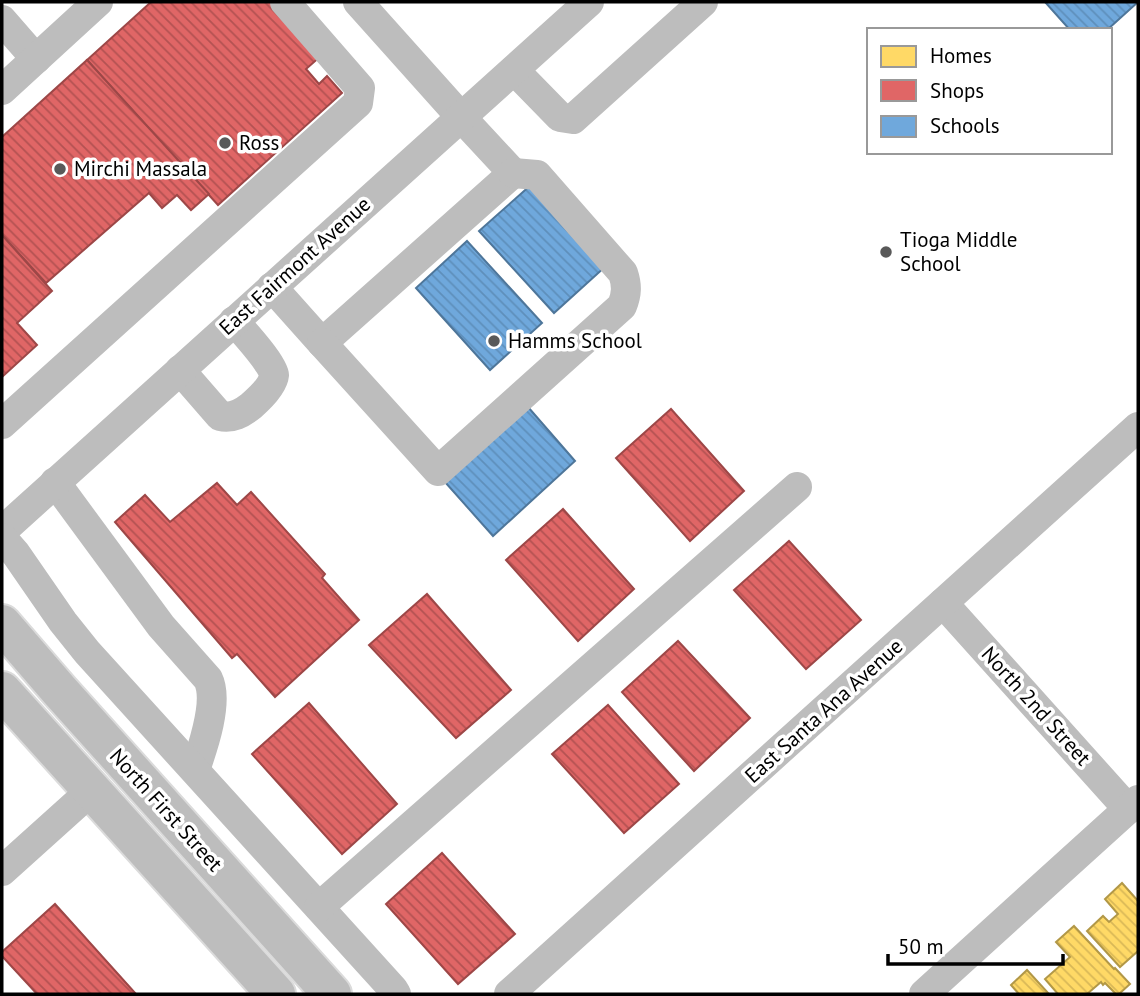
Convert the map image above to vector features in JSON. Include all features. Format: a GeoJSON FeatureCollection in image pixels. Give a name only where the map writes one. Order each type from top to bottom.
{"type":"FeatureCollection","features":[{"type":"Feature","properties":{"kind":"main road","name":"North First Street"},"geometry":{"type":"LineString","coordinates":[[2,624],[332,994]]}},
{"type":"Feature","properties":{"kind":"main road","name":"North First Street"},"geometry":{"type":"LineString","coordinates":[[2,691],[276,994]]}},
{"type":"Feature","properties":{"kind":"street"},"geometry":{"type":"LineString","coordinates":[[2,90],[98,2]]}},
{"type":"Feature","properties":{"kind":"street"},"geometry":{"type":"LineString","coordinates":[[2,424],[358,103],[360,88],[285,2]]}},
{"type":"Feature","properties":{"kind":"street"},"geometry":{"type":"LineString","coordinates":[[272,287],[438,471],[622,306],[626,297],[623,273],[537,175],[513,173],[358,2]]}},
{"type":"Feature","properties":{"kind":"street","name":"East Fairmont Avenue"},"geometry":{"type":"LineString","coordinates":[[2,531],[589,2]]}},
{"type":"Feature","properties":{"kind":"street"},"geometry":{"type":"LineString","coordinates":[[514,70],[560,117],[573,119],[703,2]]}},
{"type":"Feature","properties":{"kind":"street"},"geometry":{"type":"LineString","coordinates":[[2,20],[36,59]]}},
{"type":"Feature","properties":{"kind":"street"},"geometry":{"type":"LineString","coordinates":[[322,342],[513,173]]}},
{"type":"Feature","properties":{"kind":"street"},"geometry":{"type":"LineString","coordinates":[[180,370],[220,416],[235,415],[253,404],[271,384],[274,374],[262,354],[234,321]]}},
{"type":"Feature","properties":{"kind":"street","name":"East Santa Ana Avenue"},"geometry":{"type":"LineString","coordinates":[[509,994],[1138,427]]}},
{"type":"Feature","properties":{"kind":"street"},"geometry":{"type":"LineString","coordinates":[[55,482],[160,626],[200,668],[212,687],[205,739],[195,770]]}},
{"type":"Feature","properties":{"kind":"street"},"geometry":{"type":"LineString","coordinates":[[319,907],[797,487]]}},
{"type":"Feature","properties":{"kind":"street"},"geometry":{"type":"LineString","coordinates":[[2,538],[87,652],[396,994]]}},
{"type":"Feature","properties":{"kind":"street","name":"North 2nd Street"},"geometry":{"type":"LineString","coordinates":[[943,603],[1133,804]]}},
{"type":"Feature","properties":{"kind":"street"},"geometry":{"type":"LineString","coordinates":[[2,871],[92,790]]}},
{"type":"Feature","properties":{"kind":"street"},"geometry":{"type":"LineString","coordinates":[[924,994],[1133,804]]}},
{"type":"Feature","properties":{"kind":"building: Homes"},"geometry":{"type":"Polygon","coordinates":[[[1122,883],[1138,901],[1138,951],[1120,967],[1087,931],[1103,916],[1109,922],[1118,914],[1105,899],[1122,883]]]}},
{"type":"Feature","properties":{"kind":"building: Homes"},"geometry":{"type":"Polygon","coordinates":[[[1074,926],[1130,984],[1119,994],[1101,982],[1087,994],[1058,994],[1045,979],[1070,957],[1056,942],[1074,926]]]}},
{"type":"Feature","properties":{"kind":"building: Homes"},"geometry":{"type":"Polygon","coordinates":[[[1027,970],[1049,994],[1019,994],[1011,985],[1027,970]]]}},
{"type":"Feature","properties":{"kind":"building: Shops","name":"Ross"},"geometry":{"type":"Polygon","coordinates":[[[151,2],[274,2],[322,55],[306,69],[319,84],[327,76],[342,93],[218,205],[87,60],[151,2]]]}},
{"type":"Feature","properties":{"kind":"building: Shops"},"geometry":{"type":"Polygon","coordinates":[[[87,60],[209,194],[191,210],[177,195],[162,208],[149,193],[46,283],[2,235],[2,137],[87,60]]]}},
{"type":"Feature","properties":{"kind":"building: Shops"},"geometry":{"type":"Polygon","coordinates":[[[2,235],[52,291],[17,323],[37,345],[2,377],[2,235]]]}},
{"type":"Feature","properties":{"kind":"building: Shops"},"geometry":{"type":"Polygon","coordinates":[[[671,409],[744,491],[690,541],[616,458],[671,409]]]}},
{"type":"Feature","properties":{"kind":"building: Shops"},"geometry":{"type":"Polygon","coordinates":[[[217,483],[237,505],[251,492],[325,574],[322,578],[359,620],[275,697],[237,654],[232,658],[115,522],[145,495],[170,522],[217,483]]]}},
{"type":"Feature","properties":{"kind":"building: Shops"},"geometry":{"type":"Polygon","coordinates":[[[563,509],[634,589],[578,641],[506,560],[563,509]]]}},
{"type":"Feature","properties":{"kind":"building: Shops"},"geometry":{"type":"Polygon","coordinates":[[[789,541],[861,620],[806,669],[734,590],[789,541]]]}},
{"type":"Feature","properties":{"kind":"building: Shops"},"geometry":{"type":"Polygon","coordinates":[[[427,594],[511,690],[456,738],[369,645],[427,594]]]}},
{"type":"Feature","properties":{"kind":"building: Shops"},"geometry":{"type":"Polygon","coordinates":[[[678,641],[750,718],[694,771],[622,692],[678,641]]]}},
{"type":"Feature","properties":{"kind":"building: Shops"},"geometry":{"type":"Polygon","coordinates":[[[309,703],[397,804],[342,854],[252,754],[309,703]]]}},
{"type":"Feature","properties":{"kind":"building: Shops"},"geometry":{"type":"Polygon","coordinates":[[[608,705],[679,784],[624,833],[552,754],[608,705]]]}},
{"type":"Feature","properties":{"kind":"building: Shops"},"geometry":{"type":"Polygon","coordinates":[[[442,853],[515,934],[458,984],[386,904],[442,853]]]}},
{"type":"Feature","properties":{"kind":"building: Shops"},"geometry":{"type":"Polygon","coordinates":[[[55,904],[136,994],[37,994],[2,956],[2,952],[55,904]]]}},
{"type":"Feature","properties":{"kind":"building: Schools"},"geometry":{"type":"Polygon","coordinates":[[[1045,2],[1138,2],[1109,28],[1068,28],[1045,2]]]}},
{"type":"Feature","properties":{"kind":"building: Schools"},"geometry":{"type":"Polygon","coordinates":[[[532,184],[606,266],[554,313],[479,231],[532,184]]]}},
{"type":"Feature","properties":{"kind":"building: Schools"},"geometry":{"type":"Polygon","coordinates":[[[467,241],[542,323],[490,370],[416,288],[467,241]]]}},
{"type":"Feature","properties":{"kind":"building: Schools"},"geometry":{"type":"Polygon","coordinates":[[[528,407],[575,461],[493,536],[445,482],[528,407]]]}},
{"type":"Feature","properties":{"kind":"place","name":"Ross"},"geometry":{"type":"Point","coordinates":[225,143]}},
{"type":"Feature","properties":{"kind":"place","name":"Mirchi Massala"},"geometry":{"type":"Point","coordinates":[60,169]}},
{"type":"Feature","properties":{"kind":"place","name":"Tioga Middle School"},"geometry":{"type":"Point","coordinates":[886,252]}},
{"type":"Feature","properties":{"kind":"place","name":"Hamms School"},"geometry":{"type":"Point","coordinates":[494,341]}}]}
